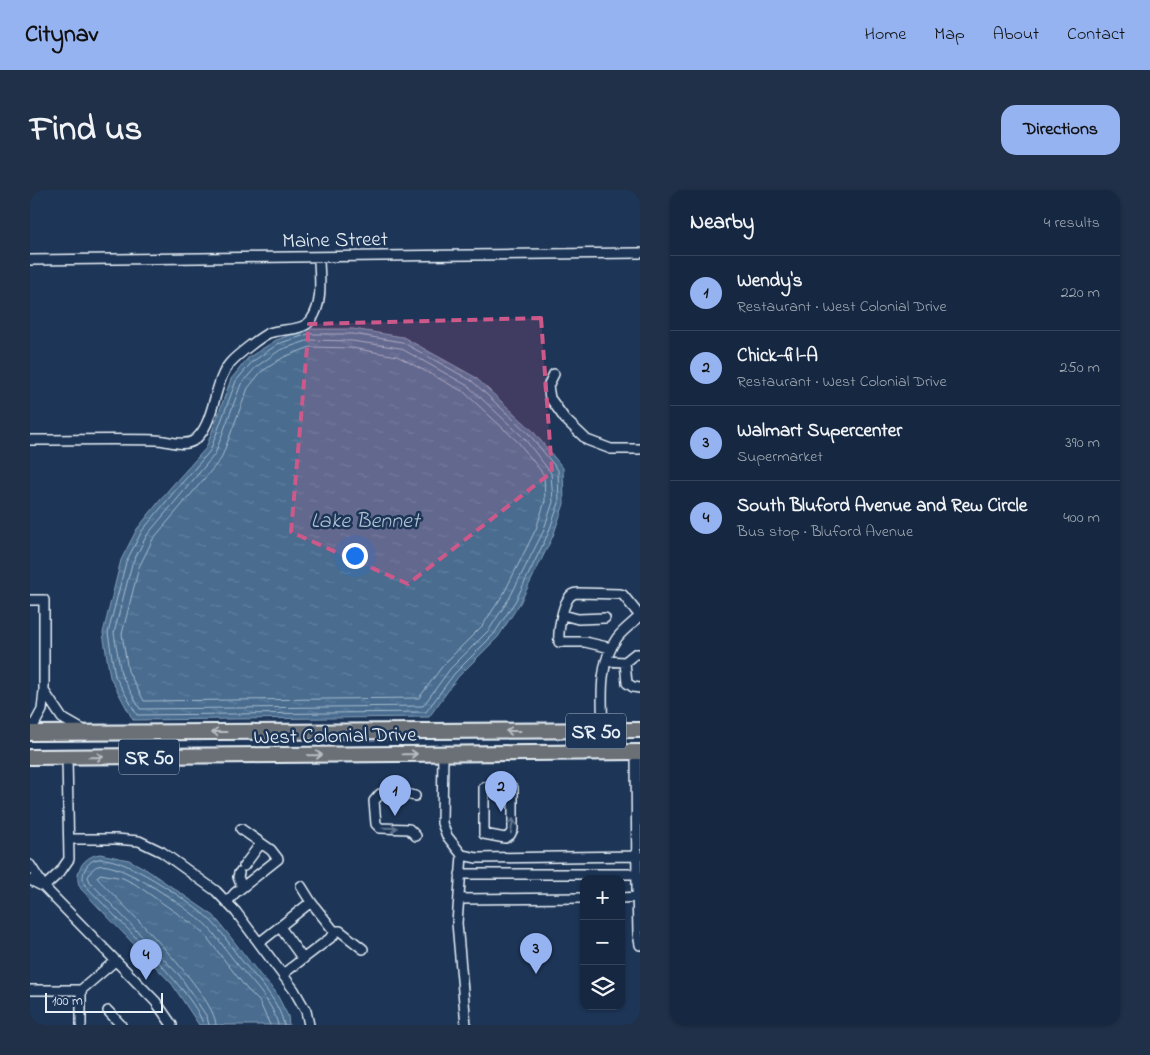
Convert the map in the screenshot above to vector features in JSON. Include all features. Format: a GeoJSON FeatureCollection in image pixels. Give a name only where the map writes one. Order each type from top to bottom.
{"type":"FeatureCollection","features":[{"type":"Feature","properties":{"kind":"highway"},"geometry":{"type":"LineString","coordinates":[[443,754],[451,744],[472,730]]}},
{"type":"Feature","properties":{"kind":"highway","name":"West Colonial Drive"},"geometry":{"type":"LineString","coordinates":[[30,733],[640,730]]}},
{"type":"Feature","properties":{"kind":"highway","name":"West Colonial Drive"},"geometry":{"type":"LineString","coordinates":[[30,757],[638,752]]}},
{"type":"Feature","properties":{"kind":"street","name":"Maine Street"},"geometry":{"type":"LineString","coordinates":[[30,260],[640,253]]}},
{"type":"Feature","properties":{"kind":"street"},"geometry":{"type":"LineString","coordinates":[[30,440],[157,440],[183,444],[192,442],[207,422],[223,371],[231,362],[267,334],[278,330],[301,327],[310,322],[317,310],[319,257]]}},
{"type":"Feature","properties":{"kind":"street"},"geometry":{"type":"LineString","coordinates":[[554,374],[548,386],[550,398],[565,419],[587,440],[611,449],[640,449]]}},
{"type":"Feature","properties":{"kind":"street"},"geometry":{"type":"LineString","coordinates":[[603,730],[603,674],[606,661],[611,648],[618,638],[640,616],[623,595],[574,593],[568,598],[560,625],[559,642],[585,642],[611,648]]}},
{"type":"Feature","properties":{"kind":"street"},"geometry":{"type":"LineString","coordinates":[[30,600],[44,600],[44,690],[42,710],[35,723],[30,727]]}},
{"type":"Feature","properties":{"kind":"street"},"geometry":{"type":"LineString","coordinates":[[563,616],[578,619],[605,618]]}},
{"type":"Feature","properties":{"kind":"street"},"geometry":{"type":"LineString","coordinates":[[606,661],[625,662],[635,654],[640,654]]}},
{"type":"Feature","properties":{"kind":"street"},"geometry":{"type":"LineString","coordinates":[[625,662],[627,684],[640,688]]}},
{"type":"Feature","properties":{"kind":"street"},"geometry":{"type":"LineString","coordinates":[[44,690],[62,718],[80,730],[94,733]]}},
{"type":"Feature","properties":{"kind":"street"},"geometry":{"type":"LineString","coordinates":[[638,752],[639,856],[637,874],[638,934],[640,945]]}},
{"type":"Feature","properties":{"kind":"street"},"geometry":{"type":"LineString","coordinates":[[443,754],[442,823],[447,836],[462,855],[477,858],[639,856]]}},
{"type":"Feature","properties":{"kind":"street"},"geometry":{"type":"LineString","coordinates":[[44,887],[60,872],[69,858],[67,758]]}},
{"type":"Feature","properties":{"kind":"street"},"geometry":{"type":"LineString","coordinates":[[484,787],[484,834],[504,838],[510,835],[513,829],[513,788]]}},
{"type":"Feature","properties":{"kind":"street"},"geometry":{"type":"LineString","coordinates":[[414,796],[401,793],[380,794],[374,801],[376,824],[380,828],[409,829],[416,836]]}},
{"type":"Feature","properties":{"kind":"street"},"geometry":{"type":"LineString","coordinates":[[227,902],[242,887],[278,858],[271,850],[241,829]]}},
{"type":"Feature","properties":{"kind":"street"},"geometry":{"type":"LineString","coordinates":[[69,839],[139,841],[162,852],[216,891],[227,902],[283,974],[306,1011],[309,1025]]}},
{"type":"Feature","properties":{"kind":"street"},"geometry":{"type":"LineString","coordinates":[[242,887],[238,877],[241,869],[262,843]]}},
{"type":"Feature","properties":{"kind":"street"},"geometry":{"type":"LineString","coordinates":[[462,855],[458,923],[466,1025]]}},
{"type":"Feature","properties":{"kind":"street"},"geometry":{"type":"LineString","coordinates":[[30,865],[44,887],[156,1002],[172,1025]]}},
{"type":"Feature","properties":{"kind":"street"},"geometry":{"type":"LineString","coordinates":[[460,874],[637,874]]}},
{"type":"Feature","properties":{"kind":"street"},"geometry":{"type":"LineString","coordinates":[[30,880],[44,887]]}},
{"type":"Feature","properties":{"kind":"street"},"geometry":{"type":"LineString","coordinates":[[301,886],[334,931]]}},
{"type":"Feature","properties":{"kind":"street"},"geometry":{"type":"LineString","coordinates":[[625,898],[638,897]]}},
{"type":"Feature","properties":{"kind":"street"},"geometry":{"type":"LineString","coordinates":[[459,899],[580,898]]}},
{"type":"Feature","properties":{"kind":"street"},"geometry":{"type":"LineString","coordinates":[[260,943],[312,902]]}},
{"type":"Feature","properties":{"kind":"street"},"geometry":{"type":"LineString","coordinates":[[280,927],[303,959]]}},
{"type":"Feature","properties":{"kind":"street"},"geometry":{"type":"LineString","coordinates":[[334,931],[340,931],[363,949]]}},
{"type":"Feature","properties":{"kind":"street"},"geometry":{"type":"LineString","coordinates":[[283,974],[333,936],[334,931]]}},
{"type":"Feature","properties":{"kind":"street"},"geometry":{"type":"LineString","coordinates":[[30,990],[81,990],[114,961]]}},
{"type":"Feature","properties":{"kind":"street"},"geometry":{"type":"LineString","coordinates":[[81,990],[82,1025]]}},
{"type":"Feature","properties":{"kind":"street"},"geometry":{"type":"LineString","coordinates":[[108,1011],[121,1025]]}},
{"type":"Feature","properties":{"kind":"highlighted area"},"geometry":{"type":"Polygon","coordinates":[[[541,318],[552,472],[408,584],[291,532],[309,324],[541,318]]]}},
{"type":"Feature","properties":{"kind":"water","name":"Lake Bennet"},"geometry":{"type":"Polygon","coordinates":[[[308,329],[353,329],[403,337],[475,377],[532,430],[563,468],[564,504],[553,536],[520,603],[498,637],[458,677],[429,717],[133,720],[110,677],[103,633],[121,560],[137,529],[206,448],[231,379],[248,358],[276,340],[308,329]]]}},
{"type":"Feature","properties":{"kind":"water"},"geometry":{"type":"Polygon","coordinates":[[[100,854],[129,860],[144,868],[214,916],[275,991],[288,1016],[289,1025],[199,1025],[172,984],[81,889],[78,877],[81,867],[89,858],[100,854]]]}},
{"type":"Feature","properties":{"kind":"place","name":"Chick-fil-A"},"geometry":{"type":"Point","coordinates":[501,812]}},
{"type":"Feature","properties":{"kind":"place","name":"Wendy's"},"geometry":{"type":"Point","coordinates":[395,816]}},
{"type":"Feature","properties":{"kind":"place","name":"Walmart Supercenter"},"geometry":{"type":"Point","coordinates":[536,974]}},
{"type":"Feature","properties":{"kind":"place","name":"South Bluford Avenue and Rew Circle"},"geometry":{"type":"Point","coordinates":[146,980]}}]}
